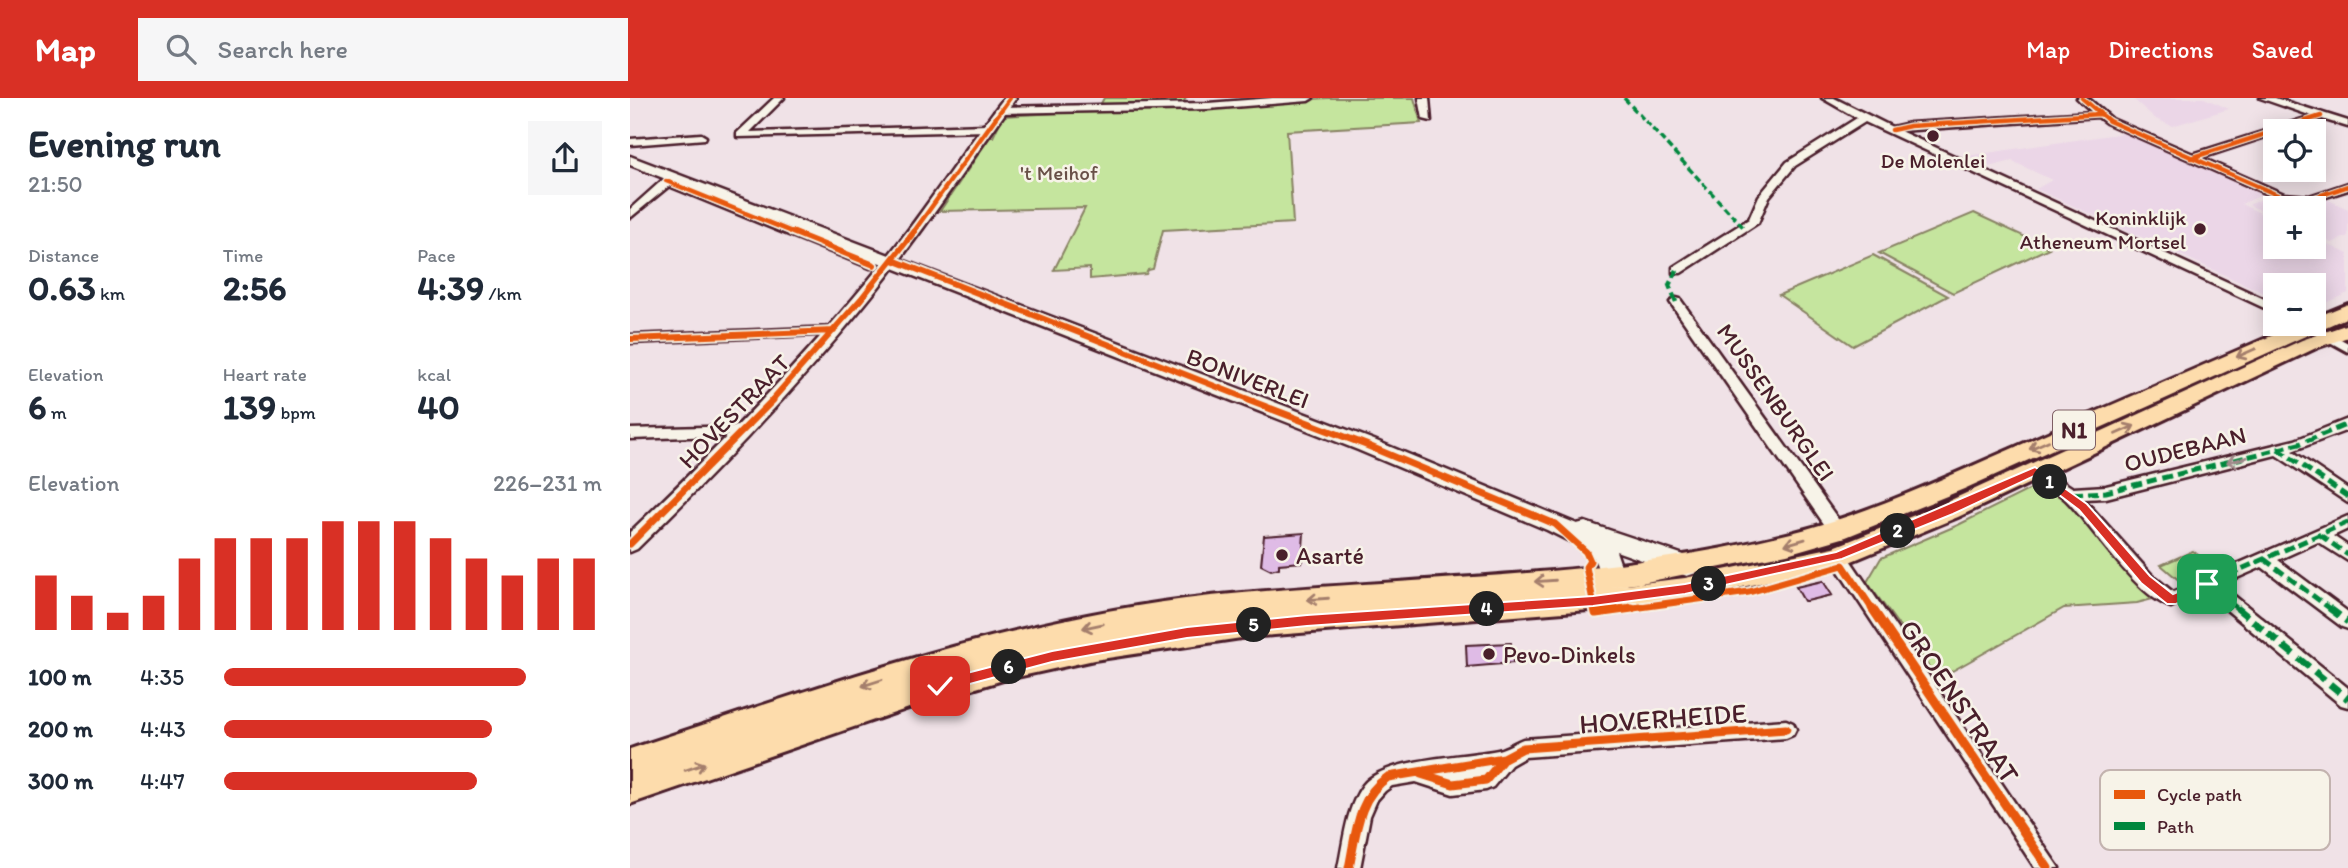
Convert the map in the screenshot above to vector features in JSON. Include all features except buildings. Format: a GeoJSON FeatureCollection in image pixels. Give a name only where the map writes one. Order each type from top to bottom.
{"type":"FeatureCollection","features":[{"type":"Feature","properties":{"kind":"main road","name":"BONIVERLEI"},"geometry":{"type":"LineString","coordinates":[[630,160],[670,179],[883,263],[1366,444],[1555,524],[1598,545],[1627,586]]}},
{"type":"Feature","properties":{"kind":"main road","name":"N1"},"geometry":{"type":"LineString","coordinates":[[630,764],[903,672],[1011,643],[1111,622],[1209,607],[1627,586],[1685,589],[1949,511],[2327,333],[2348,310]]}},
{"type":"Feature","properties":{"kind":"main road","name":"N1"},"geometry":{"type":"LineString","coordinates":[[630,789],[879,704],[1002,668],[1100,647],[1248,626],[1627,586],[1687,566],[1764,550],[1837,543],[1955,483],[2327,333]]}},
{"type":"Feature","properties":{"kind":"main road","name":"BONIVERLEI"},"geometry":{"type":"LineString","coordinates":[[1555,524],[1617,540],[1687,566]]}},
{"type":"Feature","properties":{"kind":"main road"},"geometry":{"type":"LineString","coordinates":[[1617,540],[1627,586]]}},
{"type":"Feature","properties":{"kind":"street"},"geometry":{"type":"LineString","coordinates":[[779,98],[741,135],[987,128]]}},
{"type":"Feature","properties":{"kind":"street","name":"HOVESTRAAT"},"geometry":{"type":"LineString","coordinates":[[630,544],[742,431],[834,331],[1010,98]]}},
{"type":"Feature","properties":{"kind":"street"},"geometry":{"type":"LineString","coordinates":[[1088,109],[1094,98]]}},
{"type":"Feature","properties":{"kind":"street"},"geometry":{"type":"LineString","coordinates":[[1001,110],[1208,106],[1308,98]]}},
{"type":"Feature","properties":{"kind":"street"},"geometry":{"type":"LineString","coordinates":[[1424,98],[1428,118]]}},
{"type":"Feature","properties":{"kind":"street"},"geometry":{"type":"LineString","coordinates":[[1827,98],[1864,118],[2263,303]]}},
{"type":"Feature","properties":{"kind":"street"},"geometry":{"type":"LineString","coordinates":[[1834,98],[1846,109]]}},
{"type":"Feature","properties":{"kind":"street"},"geometry":{"type":"LineString","coordinates":[[2082,98],[2099,114],[2282,197],[2310,199],[2348,186]]}},
{"type":"Feature","properties":{"kind":"street"},"geometry":{"type":"LineString","coordinates":[[2265,98],[2348,124]]}},
{"type":"Feature","properties":{"kind":"street"},"geometry":{"type":"LineString","coordinates":[[1892,130],[1910,126],[2099,114]]}},
{"type":"Feature","properties":{"kind":"street"},"geometry":{"type":"LineString","coordinates":[[2191,158],[2321,116]]}},
{"type":"Feature","properties":{"kind":"street"},"geometry":{"type":"LineString","coordinates":[[1676,270],[1754,221],[1764,196],[1791,164],[1864,118]]}},
{"type":"Feature","properties":{"kind":"street"},"geometry":{"type":"LineString","coordinates":[[630,142],[701,137]]}},
{"type":"Feature","properties":{"kind":"street"},"geometry":{"type":"LineString","coordinates":[[630,215],[670,179]]}},
{"type":"Feature","properties":{"kind":"street","name":"MUSSENBURGLEI"},"geometry":{"type":"LineString","coordinates":[[1675,302],[1837,543]]}},
{"type":"Feature","properties":{"kind":"street"},"geometry":{"type":"LineString","coordinates":[[630,339],[834,331]]}},
{"type":"Feature","properties":{"kind":"street","name":"OUDEBAAN"},"geometry":{"type":"LineString","coordinates":[[2070,494],[2106,492],[2277,449],[2348,424]]}},
{"type":"Feature","properties":{"kind":"street"},"geometry":{"type":"LineString","coordinates":[[630,435],[742,431]]}},
{"type":"Feature","properties":{"kind":"street"},"geometry":{"type":"LineString","coordinates":[[2277,449],[2348,497]]}},
{"type":"Feature","properties":{"kind":"street"},"geometry":{"type":"LineString","coordinates":[[2035,471],[2070,494],[2146,580],[2171,600],[2348,522]]}},
{"type":"Feature","properties":{"kind":"street"},"geometry":{"type":"LineString","coordinates":[[2320,535],[2348,555]]}},
{"type":"Feature","properties":{"kind":"street","name":"GROENSTRAAT"},"geometry":{"type":"LineString","coordinates":[[1837,543],[2048,868]]}},
{"type":"Feature","properties":{"kind":"street"},"geometry":{"type":"LineString","coordinates":[[2264,559],[2348,622]]}},
{"type":"Feature","properties":{"kind":"street"},"geometry":{"type":"LineString","coordinates":[[2207,584],[2348,699]]}},
{"type":"Feature","properties":{"kind":"street","name":"HOVERHEIDE"},"geometry":{"type":"LineString","coordinates":[[1349,868],[1365,798],[1380,780],[1415,772],[1452,784],[1486,780],[1504,758],[1523,748],[1786,729]]}},
{"type":"Feature","properties":{"kind":"shaded area"},"geometry":{"type":"Polygon","coordinates":[[[2132,98],[2204,98],[2229,109],[2172,126],[2156,119],[2132,98]]]}},
{"type":"Feature","properties":{"kind":"shaded area","name":"Koninklijk Atheneum Mortsel"},"geometry":{"type":"Polygon","coordinates":[[[2125,133],[2262,195],[2241,204],[2263,214],[2263,259],[2326,259],[2326,244],[2348,254],[2348,293],[2326,303],[2326,273],[2263,273],[2263,293],[2036,189],[2052,180],[2012,161],[1988,167],[1966,156],[2125,133]]]}},
{"type":"Feature","properties":{"kind":"shaded area"},"geometry":{"type":"Polygon","coordinates":[[[2263,199],[2263,211],[2249,205],[2263,199]]]}},
{"type":"Feature","properties":{"kind":"shaded area"},"geometry":{"type":"Polygon","coordinates":[[[2326,199],[2348,209],[2348,236],[2332,243],[2326,240],[2326,199]]]}},
{"type":"Feature","properties":{"kind":"green space"},"geometry":{"type":"Polygon","coordinates":[[[1104,98],[1186,98],[1182,104],[1099,107],[1104,98]]]}},
{"type":"Feature","properties":{"kind":"green space","name":"'t Meihof"},"geometry":{"type":"Polygon","coordinates":[[[1328,98],[1414,98],[1421,123],[1287,131],[1293,223],[1163,230],[1153,269],[1146,274],[1090,279],[1090,268],[1054,270],[1085,208],[940,211],[990,137],[993,137],[1003,116],[1328,98]]]}},
{"type":"Feature","properties":{"kind":"green space"},"geometry":{"type":"Polygon","coordinates":[[[1974,213],[2049,248],[1953,293],[1879,253],[1974,213]]]}},
{"type":"Feature","properties":{"kind":"green space"},"geometry":{"type":"Polygon","coordinates":[[[1873,255],[1948,296],[1853,346],[1779,295],[1873,255]]]}},
{"type":"Feature","properties":{"kind":"green space"},"geometry":{"type":"Polygon","coordinates":[[[2045,482],[2076,507],[2157,598],[2137,603],[2064,608],[1938,679],[1867,582],[1881,558],[1958,525],[2045,482]]]}},
{"type":"Feature","properties":{"kind":"green space"},"geometry":{"type":"Polygon","coordinates":[[[2193,551],[2214,567],[2181,582],[2161,565],[2193,551]]]}},
{"type":"Feature","properties":{"kind":"marked path"},"geometry":{"type":"LineString","coordinates":[[1624,98],[1743,227]]}},
{"type":"Feature","properties":{"kind":"marked path"},"geometry":{"type":"LineString","coordinates":[[1676,302],[1669,285],[1677,270]]}},
{"type":"Feature","properties":{"kind":"marked path"},"geometry":{"type":"LineString","coordinates":[[2035,471],[2070,494],[2106,492],[2299,444],[2348,424]]}},
{"type":"Feature","properties":{"kind":"marked path"},"geometry":{"type":"LineString","coordinates":[[2278,449],[2348,497]]}},
{"type":"Feature","properties":{"kind":"marked path"},"geometry":{"type":"LineString","coordinates":[[2070,494],[2146,580],[2171,600],[2348,522]]}},
{"type":"Feature","properties":{"kind":"marked path"},"geometry":{"type":"LineString","coordinates":[[2320,535],[2348,555]]}},
{"type":"Feature","properties":{"kind":"marked path"},"geometry":{"type":"LineString","coordinates":[[2264,559],[2348,622]]}},
{"type":"Feature","properties":{"kind":"marked path"},"geometry":{"type":"LineString","coordinates":[[2207,584],[2348,699]]}},
{"type":"Feature","properties":{"kind":"cycle path"},"geometry":{"type":"LineString","coordinates":[[630,544],[732,442],[830,336],[906,242],[1010,98]]}},
{"type":"Feature","properties":{"kind":"cycle path"},"geometry":{"type":"LineString","coordinates":[[2082,98],[2109,121],[2282,197],[2310,199],[2348,186]]}},
{"type":"Feature","properties":{"kind":"cycle path"},"geometry":{"type":"LineString","coordinates":[[1892,130],[1910,126],[2100,114]]}},
{"type":"Feature","properties":{"kind":"cycle path"},"geometry":{"type":"LineString","coordinates":[[2191,158],[2321,116]]}},
{"type":"Feature","properties":{"kind":"cycle path"},"geometry":{"type":"LineString","coordinates":[[666,181],[874,265]]}},
{"type":"Feature","properties":{"kind":"cycle path"},"geometry":{"type":"LineString","coordinates":[[893,260],[951,285],[1366,445],[1555,524],[1586,552],[1590,561],[1586,567],[1596,613],[1749,592],[1843,565],[2048,868]]}},
{"type":"Feature","properties":{"kind":"cycle path"},"geometry":{"type":"LineString","coordinates":[[630,339],[834,331]]}},
{"type":"Feature","properties":{"kind":"cycle path"},"geometry":{"type":"LineString","coordinates":[[1349,868],[1364,804],[1370,793],[1388,777],[1504,758],[1523,748],[1786,729]]}},
{"type":"Feature","properties":{"kind":"cycle path"},"geometry":{"type":"LineString","coordinates":[[1421,774],[1453,784],[1486,780],[1504,758]]}},
{"type":"Feature","properties":{"kind":"place","name":"De Molenlei"},"geometry":{"type":"Point","coordinates":[1933,136]}},
{"type":"Feature","properties":{"kind":"place","name":"Koninklijk Atheneum Mortsel"},"geometry":{"type":"Point","coordinates":[2200,229]}},
{"type":"Feature","properties":{"kind":"place","name":"Asarté"},"geometry":{"type":"Point","coordinates":[1282,555]}},
{"type":"Feature","properties":{"kind":"place","name":"Pevo-Dinkels"},"geometry":{"type":"Point","coordinates":[1489,654]}},
{"type":"Feature","properties":{"kind":"route"},"geometry":{"type":"LineString","coordinates":[[940,686],[1052,656],[1187,632],[1593,601],[1685,589],[1838,556],[1949,511],[2035,471],[2070,494],[2146,580],[2171,600],[2207,584]]}}]}
